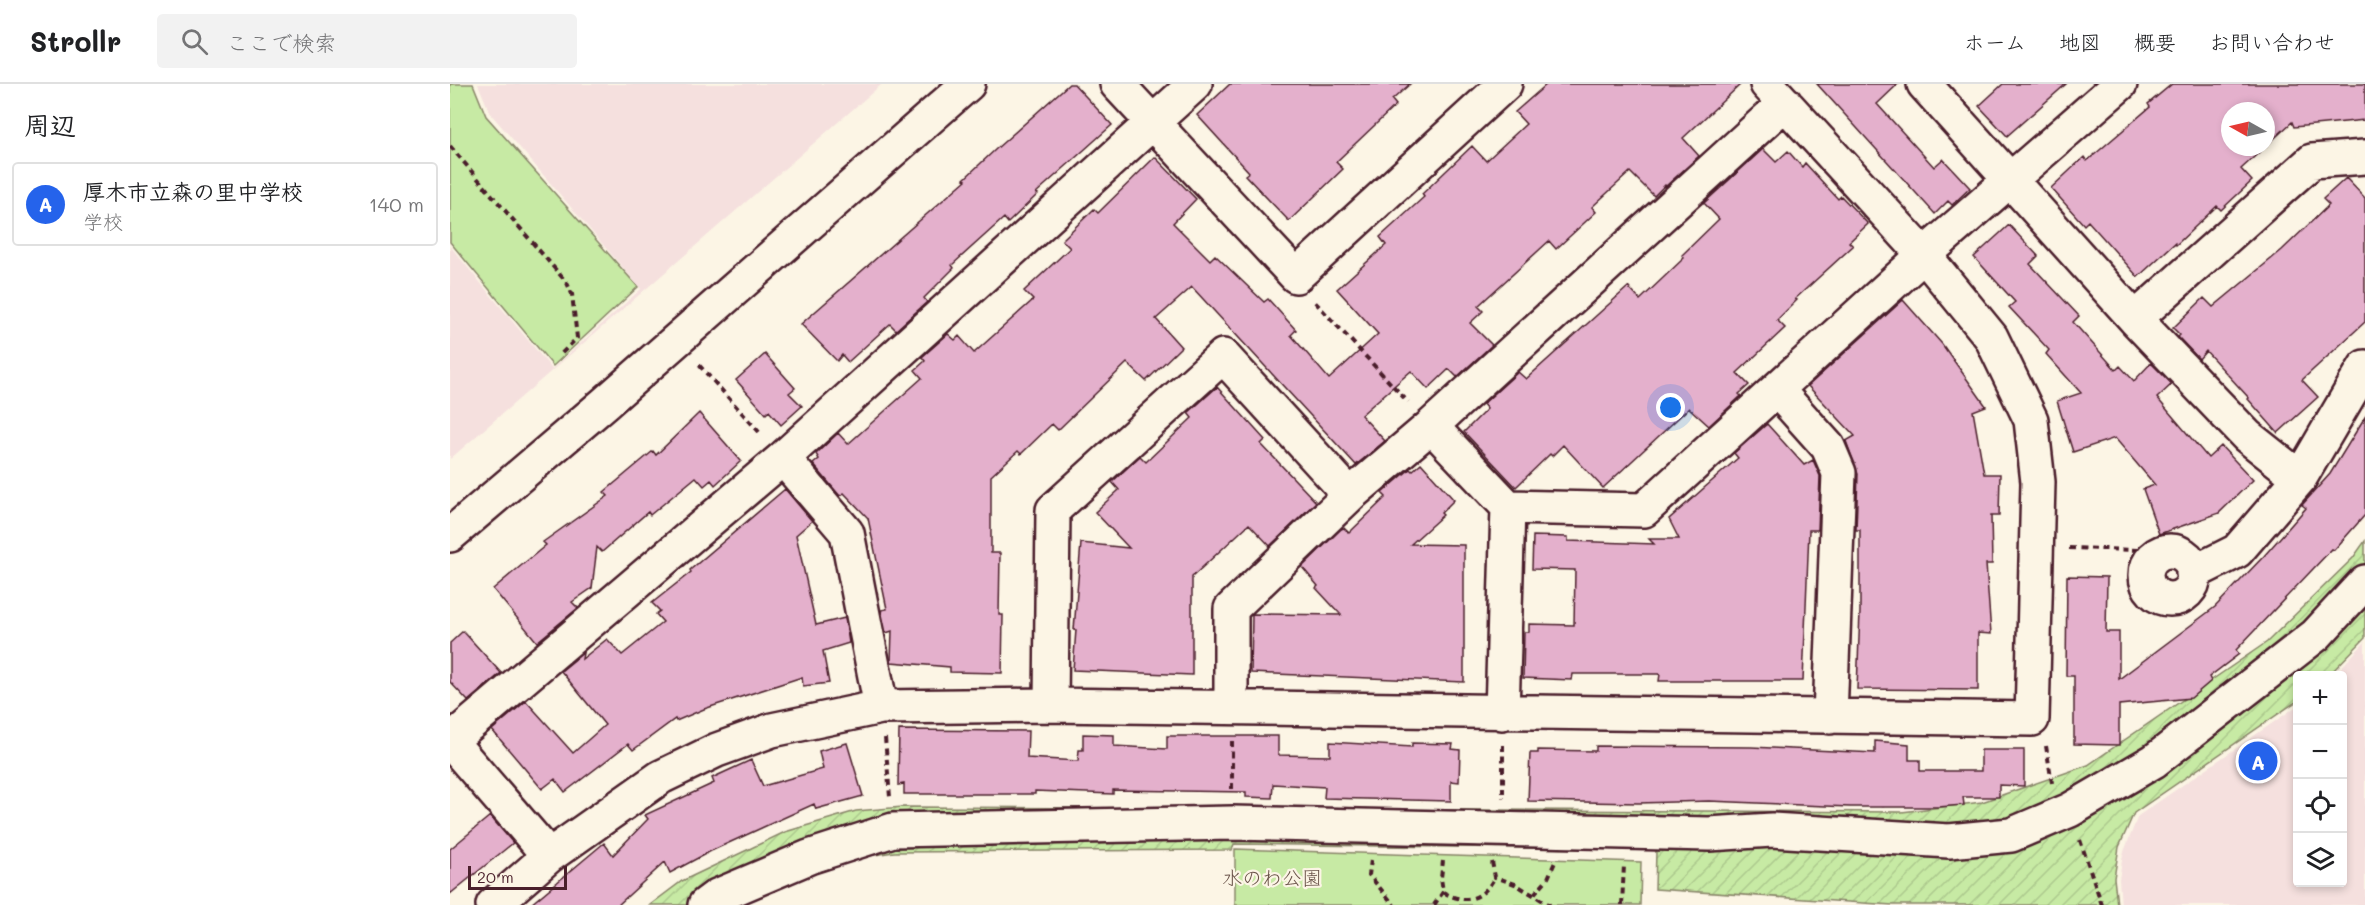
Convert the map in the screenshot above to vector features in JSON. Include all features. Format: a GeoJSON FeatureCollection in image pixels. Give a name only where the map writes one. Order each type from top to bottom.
{"type":"FeatureCollection","features":[{"type":"Feature","properties":{"kind":"street"},"geometry":{"type":"LineString","coordinates":[[450,535],[677,340],[968,84]]}},
{"type":"Feature","properties":{"kind":"street"},"geometry":{"type":"LineString","coordinates":[[1117,84],[1296,276],[1505,84]]}},
{"type":"Feature","properties":{"kind":"street"},"geometry":{"type":"LineString","coordinates":[[549,856],[450,741],[783,458],[1195,84]]}},
{"type":"Feature","properties":{"kind":"street"},"geometry":{"type":"LineString","coordinates":[[1924,84],[2011,178],[2135,319],[2247,436],[2300,478]]}},
{"type":"Feature","properties":{"kind":"street"},"geometry":{"type":"LineString","coordinates":[[1431,426],[1508,507],[1644,510],[1924,255],[2120,84]]}},
{"type":"Feature","properties":{"kind":"street"},"geometry":{"type":"LineString","coordinates":[[493,905],[549,856],[661,777],[717,750],[772,730],[881,706],[1232,707],[1502,713],[2032,719],[2037,482],[2031,420],[1992,337],[1924,255],[1776,93],[1431,426],[1350,495],[1231,609],[1232,707]]}},
{"type":"Feature","properties":{"kind":"street"},"geometry":{"type":"LineString","coordinates":[[2135,319],[2312,161],[2365,157]]}},
{"type":"Feature","properties":{"kind":"street"},"geometry":{"type":"LineString","coordinates":[[1051,705],[1053,510],[1223,356],[1350,495]]}},
{"type":"Feature","properties":{"kind":"street"},"geometry":{"type":"LineString","coordinates":[[2150,562],[2146,572],[2147,582],[2155,594],[2173,599],[2186,592],[2191,586],[2193,573],[2237,551],[2300,478],[2365,366]]}},
{"type":"Feature","properties":{"kind":"street"},"geometry":{"type":"LineString","coordinates":[[1777,390],[1828,447],[1839,473],[1830,717]]}},
{"type":"Feature","properties":{"kind":"street"},"geometry":{"type":"LineString","coordinates":[[783,458],[847,533],[881,706]]}},
{"type":"Feature","properties":{"kind":"street"},"geometry":{"type":"LineString","coordinates":[[1502,713],[1508,507]]}},
{"type":"Feature","properties":{"kind":"street"},"geometry":{"type":"LineString","coordinates":[[705,905],[717,896],[809,857],[893,830],[1232,824],[1385,826],[1466,836],[1503,829],[1709,834],[1772,830],[1949,841],[2011,835],[2063,812],[2154,760],[2316,635],[2365,582]]}},
{"type":"Feature","properties":{"kind":"path"},"geometry":{"type":"LineString","coordinates":[[450,146],[567,283],[572,294],[577,338],[561,354]]}},
{"type":"Feature","properties":{"kind":"path"},"geometry":{"type":"LineString","coordinates":[[1296,276],[1301,286],[1431,426]]}},
{"type":"Feature","properties":{"kind":"path"},"geometry":{"type":"LineString","coordinates":[[677,340],[783,458]]}},
{"type":"Feature","properties":{"kind":"path"},"geometry":{"type":"LineString","coordinates":[[2036,548],[2137,550],[2150,562]]}},
{"type":"Feature","properties":{"kind":"path"},"geometry":{"type":"LineString","coordinates":[[1232,707],[1232,824]]}},
{"type":"Feature","properties":{"kind":"path"},"geometry":{"type":"LineString","coordinates":[[1502,713],[1503,829]]}},
{"type":"Feature","properties":{"kind":"path"},"geometry":{"type":"LineString","coordinates":[[2032,719],[2048,751],[2063,812],[2102,905]]}},
{"type":"Feature","properties":{"kind":"path"},"geometry":{"type":"LineString","coordinates":[[885,748],[890,790]]}},
{"type":"Feature","properties":{"kind":"path"},"geometry":{"type":"LineString","coordinates":[[1385,826],[1373,850],[1369,875],[1394,905]]}},
{"type":"Feature","properties":{"kind":"path"},"geometry":{"type":"LineString","coordinates":[[1434,905],[1443,892],[1442,862],[1466,836],[1492,860],[1495,877],[1490,887],[1480,896],[1466,899],[1452,897],[1443,892]]}},
{"type":"Feature","properties":{"kind":"path"},"geometry":{"type":"LineString","coordinates":[[1495,877],[1515,884],[1550,905]]}},
{"type":"Feature","properties":{"kind":"shaded area"},"geometry":{"type":"Polygon","coordinates":[[[478,84],[882,84],[450,459],[450,246],[552,369],[641,289],[490,113],[478,84]]]}},
{"type":"Feature","properties":{"kind":"shaded area"},"geometry":{"type":"Polygon","coordinates":[[[2365,642],[2365,905],[2121,905],[2119,879],[2123,854],[2138,816],[2293,709],[2293,887],[2347,887],[2347,671],[2338,671],[2365,642]]]}},
{"type":"Feature","properties":{"kind":"green space"},"geometry":{"type":"Polygon","coordinates":[[[450,84],[473,84],[486,116],[638,287],[553,366],[450,242],[450,84]]]}},
{"type":"Feature","properties":{"kind":"green space"},"geometry":{"type":"Polygon","coordinates":[[[2365,541],[2365,638],[2333,671],[2293,671],[2293,704],[2134,813],[2119,847],[2114,878],[2117,905],[1893,905],[1655,889],[1656,852],[1653,843],[1597,849],[1234,844],[1232,850],[894,852],[816,864],[724,905],[650,905],[682,881],[785,832],[856,811],[903,807],[1902,812],[1982,802],[2088,765],[2267,642],[2353,558],[2365,541]]]}},
{"type":"Feature","properties":{"kind":"green space","name":"水のわ公園"},"geometry":{"type":"Polygon","coordinates":[[[1235,849],[1641,862],[1640,905],[1235,905],[1235,849]]]}},
{"type":"Feature","properties":{"kind":"building"},"geometry":{"type":"Polygon","coordinates":[[[1069,84],[1074,84],[1112,125],[1036,193],[1038,194],[1008,223],[1004,218],[952,265],[954,268],[924,298],[927,302],[896,330],[890,324],[848,362],[842,355],[837,361],[801,324],[966,180],[964,179],[1069,84]]]}},
{"type":"Feature","properties":{"kind":"building"},"geometry":{"type":"Polygon","coordinates":[[[1230,84],[1410,84],[1392,100],[1396,105],[1336,162],[1343,169],[1289,221],[1245,175],[1249,172],[1197,115],[1230,84]]]}},
{"type":"Feature","properties":{"kind":"building"},"geometry":{"type":"Polygon","coordinates":[[[1547,84],[1741,84],[1683,138],[1699,156],[1666,186],[1654,196],[1630,172],[1592,207],[1596,212],[1556,249],[1549,241],[1478,306],[1483,311],[1470,323],[1492,345],[1457,377],[1449,369],[1428,389],[1411,371],[1361,415],[1385,441],[1356,465],[1192,287],[1156,319],[1181,347],[1146,381],[1127,363],[1058,430],[1052,424],[1021,454],[1018,451],[991,476],[991,553],[1000,553],[999,615],[1003,615],[1002,673],[950,672],[950,667],[891,662],[892,631],[886,633],[881,610],[887,609],[868,518],[844,493],[840,496],[813,464],[819,459],[816,454],[838,433],[848,444],[922,378],[915,370],[925,361],[922,357],[948,334],[955,340],[959,336],[974,353],[1033,300],[1024,291],[1070,248],[1062,240],[1094,209],[1098,213],[1155,157],[1196,199],[1173,223],[1210,260],[1215,255],[1264,302],[1268,299],[1296,330],[1291,335],[1329,379],[1378,334],[1337,289],[1386,245],[1380,237],[1424,197],[1422,194],[1472,146],[1486,161],[1526,124],[1515,112],[1547,84]]]}},
{"type":"Feature","properties":{"kind":"building"},"geometry":{"type":"Polygon","coordinates":[[[1817,84],[1898,84],[1877,104],[1934,167],[1943,159],[1970,188],[1952,205],[1948,201],[1935,214],[1817,84]]]}},
{"type":"Feature","properties":{"kind":"building"},"geometry":{"type":"Polygon","coordinates":[[[2003,84],[2066,84],[2007,136],[1979,106],[2003,84]]]}},
{"type":"Feature","properties":{"kind":"building"},"geometry":{"type":"Polygon","coordinates":[[[2172,84],[2365,84],[2365,120],[2294,127],[2292,122],[2275,138],[2275,102],[2221,102],[2221,156],[2255,156],[2241,169],[2252,181],[2221,210],[2217,206],[2138,277],[2088,221],[2084,225],[2051,188],[2084,157],[2087,161],[2150,107],[2148,104],[2172,84]]]}},
{"type":"Feature","properties":{"kind":"building"},"geometry":{"type":"Polygon","coordinates":[[[1763,149],[1776,162],[1788,151],[1802,167],[1805,163],[1838,199],[1841,196],[1868,224],[1849,242],[1853,246],[1795,299],[1797,300],[1777,320],[1785,328],[1737,373],[1749,385],[1739,394],[1741,396],[1709,426],[1689,408],[1603,488],[1563,445],[1552,456],[1550,454],[1516,487],[1464,432],[1487,409],[1483,404],[1518,372],[1526,379],[1628,287],[1640,300],[1684,258],[1682,255],[1719,219],[1704,203],[1763,149]]]}},
{"type":"Feature","properties":{"kind":"building"},"geometry":{"type":"Polygon","coordinates":[[[2346,178],[2365,198],[2365,322],[2302,380],[2318,397],[2278,433],[2206,351],[2199,359],[2178,337],[2180,335],[2173,328],[2204,298],[2213,307],[2282,250],[2329,205],[2323,199],[2346,178]]]}},
{"type":"Feature","properties":{"kind":"building"},"geometry":{"type":"Polygon","coordinates":[[[2009,225],[2038,256],[2030,264],[2079,316],[2073,322],[2116,370],[2120,366],[2134,381],[2151,363],[2172,384],[2157,398],[2208,458],[2221,446],[2253,480],[2219,513],[2159,534],[2143,489],[2155,485],[2115,438],[2073,452],[2057,401],[2081,393],[2046,354],[2049,350],[2009,307],[2015,302],[1974,257],[2009,225]]]}},
{"type":"Feature","properties":{"kind":"building"},"geometry":{"type":"Polygon","coordinates":[[[1903,300],[1942,344],[1986,406],[1973,411],[1984,474],[2000,474],[1999,516],[1991,516],[1992,564],[1986,564],[1991,634],[1978,633],[1978,690],[1857,689],[1860,612],[1860,530],[1856,530],[1858,474],[1846,441],[1855,436],[1808,386],[1903,300]]]}},
{"type":"Feature","properties":{"kind":"building"},"geometry":{"type":"Polygon","coordinates":[[[765,354],[795,388],[789,393],[802,406],[781,425],[769,411],[766,414],[736,380],[765,354]]]}},
{"type":"Feature","properties":{"kind":"building"},"geometry":{"type":"Polygon","coordinates":[[[1217,387],[1265,440],[1261,444],[1316,502],[1270,546],[1249,524],[1192,577],[1192,675],[1073,670],[1081,543],[1129,548],[1095,512],[1119,490],[1112,482],[1140,456],[1146,462],[1192,418],[1188,413],[1217,387]]]}},
{"type":"Feature","properties":{"kind":"building"},"geometry":{"type":"Polygon","coordinates":[[[699,413],[741,461],[715,485],[711,480],[704,486],[696,477],[650,515],[648,512],[602,552],[597,547],[592,588],[572,602],[578,608],[537,642],[493,589],[546,545],[543,542],[608,496],[604,492],[653,451],[656,455],[699,413]]]}},
{"type":"Feature","properties":{"kind":"building"},"geometry":{"type":"Polygon","coordinates":[[[2365,417],[2365,515],[2334,550],[2332,549],[2236,650],[2239,654],[2209,677],[2211,681],[2191,698],[2119,705],[2119,745],[2074,744],[2074,676],[2066,676],[2067,576],[2107,577],[2106,632],[2119,632],[2119,679],[2215,607],[2264,556],[2306,508],[2302,505],[2330,474],[2365,417]]]}},
{"type":"Feature","properties":{"kind":"building"},"geometry":{"type":"Polygon","coordinates":[[[1767,424],[1804,465],[1813,460],[1820,476],[1818,530],[1809,530],[1803,681],[1659,681],[1660,674],[1573,674],[1572,680],[1523,678],[1524,632],[1529,632],[1529,624],[1574,625],[1575,570],[1532,569],[1533,536],[1568,537],[1568,541],[1654,544],[1649,539],[1679,539],[1669,519],[1738,458],[1734,453],[1767,424]]]}},
{"type":"Feature","properties":{"kind":"building"},"geometry":{"type":"Polygon","coordinates":[[[1421,463],[1454,500],[1441,513],[1443,515],[1411,544],[1464,545],[1464,682],[1251,673],[1252,614],[1341,615],[1316,588],[1318,586],[1302,567],[1341,529],[1344,528],[1349,533],[1386,497],[1382,493],[1410,469],[1412,471],[1421,463]]]}},
{"type":"Feature","properties":{"kind":"building"},"geometry":{"type":"Polygon","coordinates":[[[785,489],[812,521],[796,535],[816,625],[845,618],[849,643],[823,651],[829,683],[803,686],[802,677],[704,709],[676,721],[675,719],[633,750],[628,744],[565,792],[555,779],[542,789],[492,730],[526,701],[573,753],[605,725],[561,671],[583,653],[582,659],[607,639],[622,655],[663,622],[656,614],[660,611],[652,603],[691,572],[690,570],[785,489]]]}},
{"type":"Feature","properties":{"kind":"building"},"geometry":{"type":"Polygon","coordinates":[[[463,631],[501,673],[468,701],[450,682],[450,643],[463,631]]]}},
{"type":"Feature","properties":{"kind":"building"},"geometry":{"type":"Polygon","coordinates":[[[899,730],[1028,731],[1027,758],[1078,761],[1079,750],[1083,750],[1083,734],[1114,735],[1114,746],[1167,749],[1167,736],[1278,736],[1278,755],[1330,756],[1330,742],[1412,747],[1412,743],[1453,744],[1452,749],[1460,750],[1459,782],[1451,781],[1451,801],[1324,798],[1325,787],[1273,784],[1272,798],[1246,797],[1246,792],[1113,790],[1113,794],[1035,791],[1035,794],[904,794],[904,784],[898,785],[899,730]]]}},
{"type":"Feature","properties":{"kind":"building"},"geometry":{"type":"Polygon","coordinates":[[[1875,741],[1909,744],[1909,760],[1920,760],[1920,771],[1981,771],[1981,750],[2024,750],[2024,786],[1999,785],[1999,797],[1963,797],[1964,805],[1938,807],[1850,807],[1709,801],[1639,803],[1528,801],[1530,753],[1538,753],[1538,750],[1596,751],[1596,746],[1751,747],[1875,753],[1875,741]]]}},
{"type":"Feature","properties":{"kind":"building"},"geometry":{"type":"Polygon","coordinates":[[[847,743],[863,796],[816,809],[814,804],[711,851],[670,873],[665,862],[618,905],[530,905],[604,843],[613,855],[648,819],[645,815],[714,783],[712,778],[751,760],[763,786],[823,769],[819,751],[847,743]]]}},
{"type":"Feature","properties":{"kind":"building"},"geometry":{"type":"Polygon","coordinates":[[[490,816],[513,843],[450,894],[450,849],[490,816]]]}},
{"type":"Feature","properties":{"kind":"place","name":"厚木市立森の里中学校"},"geometry":{"type":"Point","coordinates":[2258,761]}}]}
